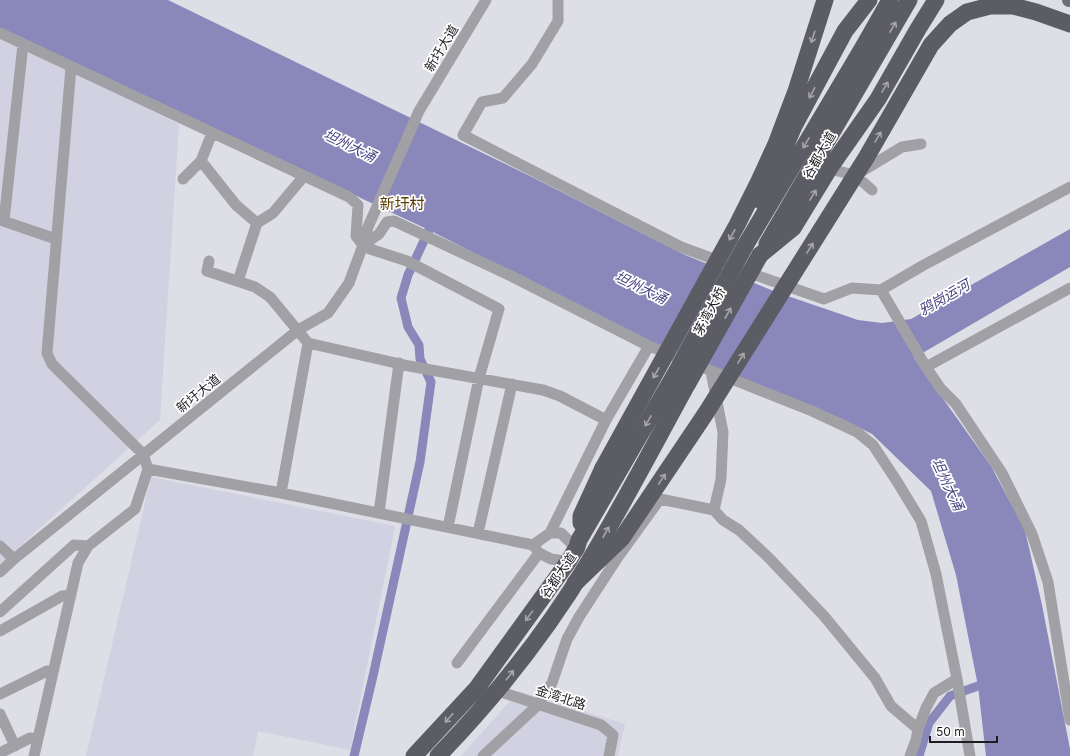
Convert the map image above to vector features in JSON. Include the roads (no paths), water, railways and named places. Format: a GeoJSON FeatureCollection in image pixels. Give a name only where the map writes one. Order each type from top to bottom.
{"type":"FeatureCollection","features":[{"type":"Feature","properties":{"kind":"highway"},"geometry":{"type":"LineString","coordinates":[[578,544],[581,516],[603,468],[738,225],[776,144],[796,91],[825,0]]}},
{"type":"Feature","properties":{"kind":"highway","name":"谷都大道"},"geometry":{"type":"LineString","coordinates":[[745,246],[890,0]]}},
{"type":"Feature","properties":{"kind":"highway","name":"谷都大道"},"geometry":{"type":"LineString","coordinates":[[760,255],[909,0]]}},
{"type":"Feature","properties":{"kind":"highway"},"geometry":{"type":"LineString","coordinates":[[918,29],[929,0]]}},
{"type":"Feature","properties":{"kind":"highway"},"geometry":{"type":"LineString","coordinates":[[760,255],[793,228],[829,169],[878,99],[936,0]]}},
{"type":"Feature","properties":{"kind":"highway"},"geometry":{"type":"LineString","coordinates":[[745,246],[749,227],[794,126],[845,31],[865,3]]}},
{"type":"Feature","properties":{"kind":"highway"},"geometry":{"type":"LineString","coordinates":[[575,583],[622,538],[702,420],[824,226],[916,71],[936,40],[950,24],[967,12],[990,6],[1013,6],[1036,12],[1070,24]]}},
{"type":"Feature","properties":{"kind":"highway","name":"茅湾大桥"},"geometry":{"type":"LineString","coordinates":[[681,379],[745,246]]}},
{"type":"Feature","properties":{"kind":"highway","name":"茅湾大桥"},"geometry":{"type":"LineString","coordinates":[[681,379],[760,255]]}},
{"type":"Feature","properties":{"kind":"highway","name":"谷都大道"},"geometry":{"type":"LineString","coordinates":[[414,756],[477,688],[568,562],[681,379]]}},
{"type":"Feature","properties":{"kind":"highway","name":"谷都大道"},"geometry":{"type":"LineString","coordinates":[[438,756],[474,719],[498,691],[554,616],[588,564],[681,379]]}},
{"type":"Feature","properties":{"kind":"street","name":"新圩大道"},"geometry":{"type":"LineString","coordinates":[[0,572],[143,454],[298,330],[328,313],[349,284],[368,226],[419,111],[486,0]]}},
{"type":"Feature","properties":{"kind":"street"},"geometry":{"type":"LineString","coordinates":[[558,0],[558,21],[532,64],[503,98],[482,102],[462,135],[681,247],[774,282],[824,299],[852,288],[881,290],[922,266],[1070,187]]}},
{"type":"Feature","properties":{"kind":"street"},"geometry":{"type":"LineString","coordinates":[[0,33],[349,197],[358,205],[356,236],[363,245],[370,249],[408,261],[499,309],[479,378],[448,527]]}},
{"type":"Feature","properties":{"kind":"street"},"geometry":{"type":"LineString","coordinates":[[23,44],[2,221],[56,239]]}},
{"type":"Feature","properties":{"kind":"street"},"geometry":{"type":"LineString","coordinates":[[34,756],[78,563],[88,546],[135,509],[148,468],[143,454],[52,364],[47,353],[71,67]]}},
{"type":"Feature","properties":{"kind":"street"},"geometry":{"type":"LineString","coordinates":[[183,179],[201,161],[212,133]]}},
{"type":"Feature","properties":{"kind":"street"},"geometry":{"type":"LineString","coordinates":[[855,175],[902,147],[921,144]]}},
{"type":"Feature","properties":{"kind":"street"},"geometry":{"type":"LineString","coordinates":[[201,161],[236,205],[257,223]]}},
{"type":"Feature","properties":{"kind":"street"},"geometry":{"type":"LineString","coordinates":[[829,169],[855,175],[872,190]]}},
{"type":"Feature","properties":{"kind":"street"},"geometry":{"type":"LineString","coordinates":[[238,281],[257,223],[273,213],[304,176]]}},
{"type":"Feature","properties":{"kind":"street"},"geometry":{"type":"LineString","coordinates":[[363,245],[379,234],[387,222],[394,221],[509,275],[649,346],[812,411],[857,432],[873,445],[921,521],[936,574],[957,679],[970,756]]}},
{"type":"Feature","properties":{"kind":"street"},"geometry":{"type":"LineString","coordinates":[[209,261],[207,271],[255,286],[270,297],[308,343],[399,364],[543,390],[560,396],[606,420]]}},
{"type":"Feature","properties":{"kind":"street"},"geometry":{"type":"LineString","coordinates":[[924,364],[1070,288]]}},
{"type":"Feature","properties":{"kind":"street"},"geometry":{"type":"LineString","coordinates":[[881,290],[924,364],[941,389],[956,404],[1002,473],[1032,534],[1048,582],[1070,719]]}},
{"type":"Feature","properties":{"kind":"street"},"geometry":{"type":"LineString","coordinates":[[281,493],[308,343]]}},
{"type":"Feature","properties":{"kind":"street"},"geometry":{"type":"LineString","coordinates":[[456,663],[536,549],[550,533],[606,420],[649,346]]}},
{"type":"Feature","properties":{"kind":"street"},"geometry":{"type":"LineString","coordinates":[[379,513],[399,364]]}},
{"type":"Feature","properties":{"kind":"street"},"geometry":{"type":"LineString","coordinates":[[711,372],[723,432],[721,479],[714,510]]}},
{"type":"Feature","properties":{"kind":"street"},"geometry":{"type":"LineString","coordinates":[[478,533],[512,384]]}},
{"type":"Feature","properties":{"kind":"street"},"geometry":{"type":"LineString","coordinates":[[148,468],[478,533],[536,549],[551,559],[588,564]]}},
{"type":"Feature","properties":{"kind":"street"},"geometry":{"type":"LineString","coordinates":[[483,756],[539,704],[552,683],[567,639],[579,617],[618,557],[660,499],[714,510],[723,520],[739,530],[769,558],[824,616],[875,678],[891,706],[903,718],[918,729]]}},
{"type":"Feature","properties":{"kind":"street"},"geometry":{"type":"LineString","coordinates":[[550,533],[561,533],[578,544],[588,564]]}},
{"type":"Feature","properties":{"kind":"street"},"geometry":{"type":"LineString","coordinates":[[0,612],[74,545],[88,546]]}},
{"type":"Feature","properties":{"kind":"street"},"geometry":{"type":"LineString","coordinates":[[0,546],[14,559]]}},
{"type":"Feature","properties":{"kind":"street"},"geometry":{"type":"LineString","coordinates":[[0,631],[62,596],[71,595]]}},
{"type":"Feature","properties":{"kind":"street"},"geometry":{"type":"LineString","coordinates":[[0,694],[47,671],[53,672]]}},
{"type":"Feature","properties":{"kind":"street"},"geometry":{"type":"LineString","coordinates":[[910,756],[926,708],[934,693],[957,679]]}},
{"type":"Feature","properties":{"kind":"street","name":"金湾北路"},"geometry":{"type":"LineString","coordinates":[[498,691],[602,725],[613,735],[609,756]]}},
{"type":"Feature","properties":{"kind":"street"},"geometry":{"type":"LineString","coordinates":[[0,714],[15,746]]}},
{"type":"Feature","properties":{"kind":"street"},"geometry":{"type":"LineString","coordinates":[[0,753],[30,738],[38,739]]}},
{"type":"Feature","properties":{"kind":"water","name":"坦州大涌"},"geometry":{"type":"Polygon","coordinates":[[[0,0],[168,0],[534,178],[683,254],[776,292],[858,320],[882,323],[911,319],[1070,229],[1070,267],[914,358],[991,466],[1025,530],[1042,605],[1070,749],[1070,756],[986,756],[978,686],[956,575],[931,491],[872,434],[840,418],[654,345],[429,230],[0,29],[0,0]]]}},
{"type":"Feature","properties":{"kind":"waterway"},"geometry":{"type":"LineString","coordinates":[[354,756],[420,462],[431,382],[420,359],[419,345],[408,327],[401,298],[408,275],[429,230]]}},
{"type":"Feature","properties":{"kind":"waterway"},"geometry":{"type":"LineString","coordinates":[[919,756],[929,723],[950,696],[978,686],[989,685]]}},
{"type":"Feature","properties":{"kind":"district","name":"新圩村"},"geometry":{"type":"Point","coordinates":[402,203]}},
{"type":"Feature","properties":{"kind":"water label","name":"鸦岗运河"},"geometry":{"type":"Point","coordinates":[944,297]}}]}
